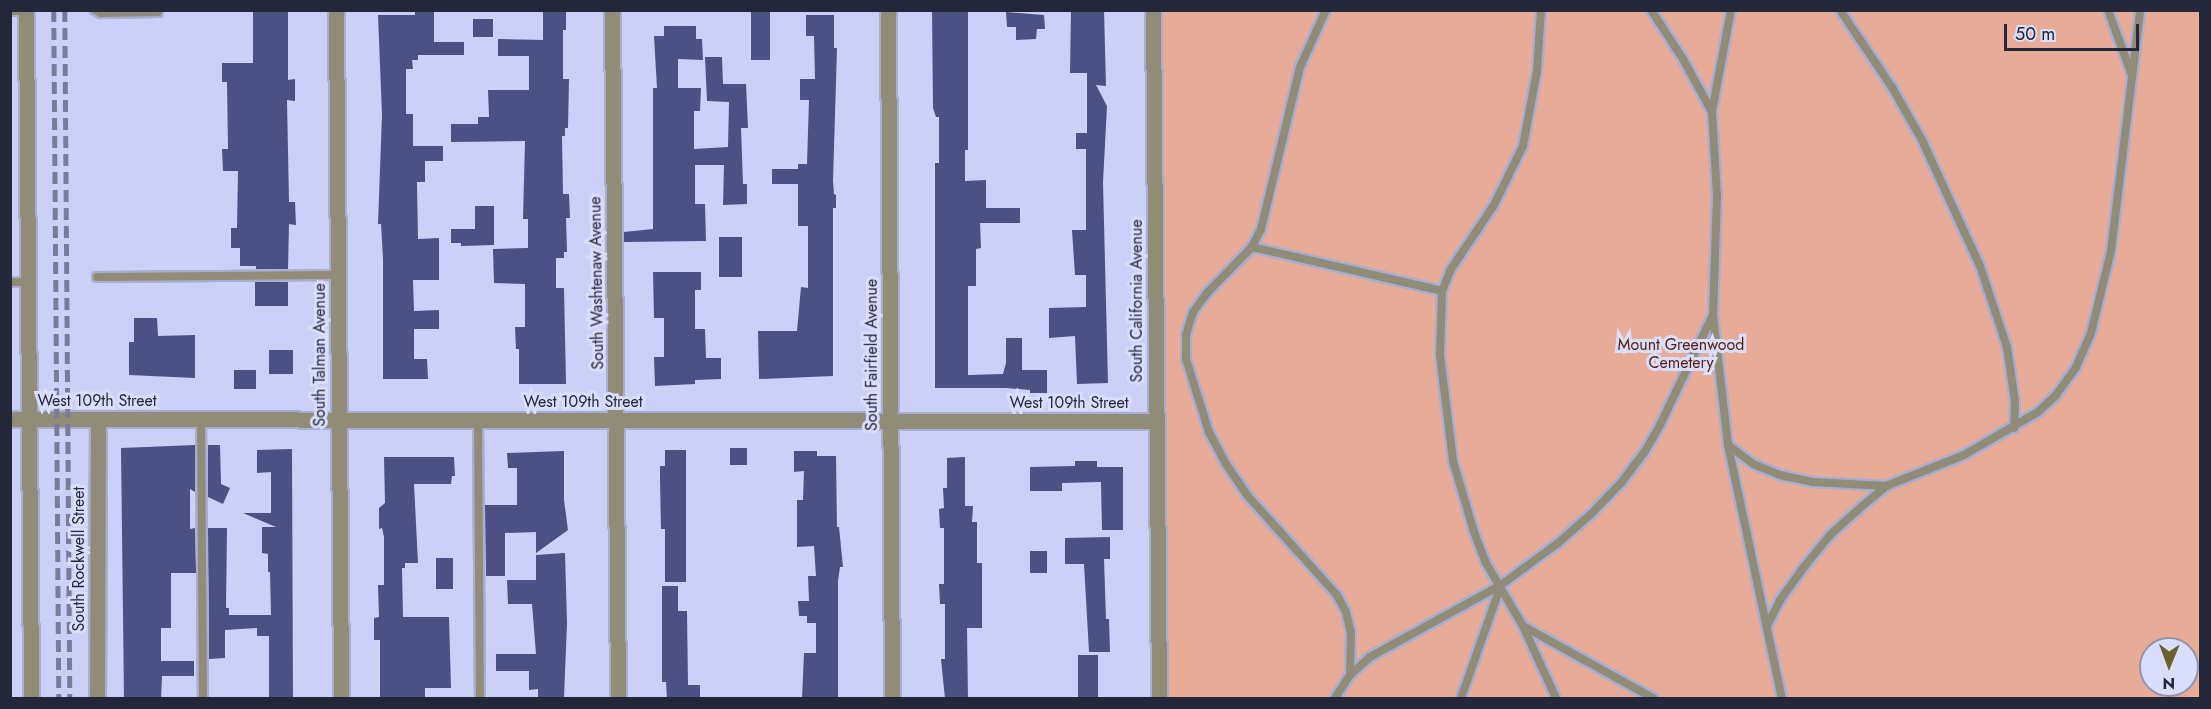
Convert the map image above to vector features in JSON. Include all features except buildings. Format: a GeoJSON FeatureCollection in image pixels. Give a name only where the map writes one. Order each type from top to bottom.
{"type":"FeatureCollection","features":[{"type":"Feature","properties":{"kind":"street","name":"South Talman Avenue"},"geometry":{"type":"LineString","coordinates":[[336,10],[341,699]]}},
{"type":"Feature","properties":{"kind":"street","name":"South Washtenaw Avenue"},"geometry":{"type":"LineString","coordinates":[[612,10],[618,699]]}},
{"type":"Feature","properties":{"kind":"street","name":"South Fairfield Avenue"},"geometry":{"type":"LineString","coordinates":[[888,10],[892,699]]}},
{"type":"Feature","properties":{"kind":"street","name":"South California Avenue"},"geometry":{"type":"LineString","coordinates":[[1153,10],[1158,699]]}},
{"type":"Feature","properties":{"kind":"street"},"geometry":{"type":"LineString","coordinates":[[26,11],[31,699]]}},
{"type":"Feature","properties":{"kind":"street"},"geometry":{"type":"LineString","coordinates":[[10,148],[27,148]]}},
{"type":"Feature","properties":{"kind":"street","name":"West 109th Street"},"geometry":{"type":"LineString","coordinates":[[10,419],[1155,421]]}},
{"type":"Feature","properties":{"kind":"street","name":"South Rockwell Street"},"geometry":{"type":"LineString","coordinates":[[97,699],[98,419]]}},
{"type":"Feature","properties":{"kind":"lane"},"geometry":{"type":"LineString","coordinates":[[95,10],[101,13],[158,12]]}},
{"type":"Feature","properties":{"kind":"lane"},"geometry":{"type":"LineString","coordinates":[[1326,10],[1300,68],[1262,230],[1252,247],[1207,293],[1193,312],[1186,335],[1186,359],[1209,432],[1226,464],[1246,494],[1337,595],[1346,612],[1351,633],[1350,675]]}},
{"type":"Feature","properties":{"kind":"lane"},"geometry":{"type":"LineString","coordinates":[[1541,10],[1537,71],[1523,146],[1494,205],[1451,269],[1442,291],[1440,355],[1453,461],[1485,563],[1501,585],[1556,699]]}},
{"type":"Feature","properties":{"kind":"lane"},"geometry":{"type":"LineString","coordinates":[[1651,10],[1683,59],[1712,112]]}},
{"type":"Feature","properties":{"kind":"lane"},"geometry":{"type":"LineString","coordinates":[[1731,10],[1712,112],[1717,195],[1713,315],[1728,445],[1782,699]]}},
{"type":"Feature","properties":{"kind":"lane"},"geometry":{"type":"LineString","coordinates":[[1840,10],[1893,89],[1922,140],[1980,266],[1997,308],[2007,347],[2015,402],[2014,428]]}},
{"type":"Feature","properties":{"kind":"lane"},"geometry":{"type":"LineString","coordinates":[[2108,10],[2132,77]]}},
{"type":"Feature","properties":{"kind":"lane"},"geometry":{"type":"LineString","coordinates":[[1767,626],[1780,600],[1830,535],[1886,486],[1964,455],[2014,428],[2038,412],[2056,395],[2076,367],[2091,333],[2111,251],[2140,10]]}},
{"type":"Feature","properties":{"kind":"lane"},"geometry":{"type":"LineString","coordinates":[[10,11],[26,11]]}},
{"type":"Feature","properties":{"kind":"lane"},"geometry":{"type":"LineString","coordinates":[[1252,247],[1442,291]]}},
{"type":"Feature","properties":{"kind":"lane"},"geometry":{"type":"LineString","coordinates":[[98,277],[338,275]]}},
{"type":"Feature","properties":{"kind":"lane"},"geometry":{"type":"LineString","coordinates":[[10,282],[28,282]]}},
{"type":"Feature","properties":{"kind":"lane"},"geometry":{"type":"LineString","coordinates":[[1335,699],[1350,675],[1370,657],[1397,640],[1501,585],[1558,543],[1592,514],[1621,483],[1644,453],[1713,315]]}},
{"type":"Feature","properties":{"kind":"lane"},"geometry":{"type":"LineString","coordinates":[[201,419],[203,699]]}},
{"type":"Feature","properties":{"kind":"lane"},"geometry":{"type":"LineString","coordinates":[[478,420],[480,699]]}},
{"type":"Feature","properties":{"kind":"lane"},"geometry":{"type":"LineString","coordinates":[[1728,445],[1753,464],[1780,475],[1813,482],[1886,486]]}},
{"type":"Feature","properties":{"kind":"lane"},"geometry":{"type":"LineString","coordinates":[[1461,699],[1501,585]]}},
{"type":"Feature","properties":{"kind":"lane"},"geometry":{"type":"LineString","coordinates":[[1522,626],[1653,699]]}},
{"type":"Feature","properties":{"kind":"green space","name":"Mount Greenwood Cemetery"},"geometry":{"type":"Polygon","coordinates":[[[1161,11],[2200,11],[2200,698],[1168,698],[1161,11]]]}},
{"type":"Feature","properties":{"kind":"railway"},"geometry":{"type":"LineString","coordinates":[[54,10],[59,698]]}},
{"type":"Feature","properties":{"kind":"railway"},"geometry":{"type":"LineString","coordinates":[[65,10],[70,698]]}}]}
